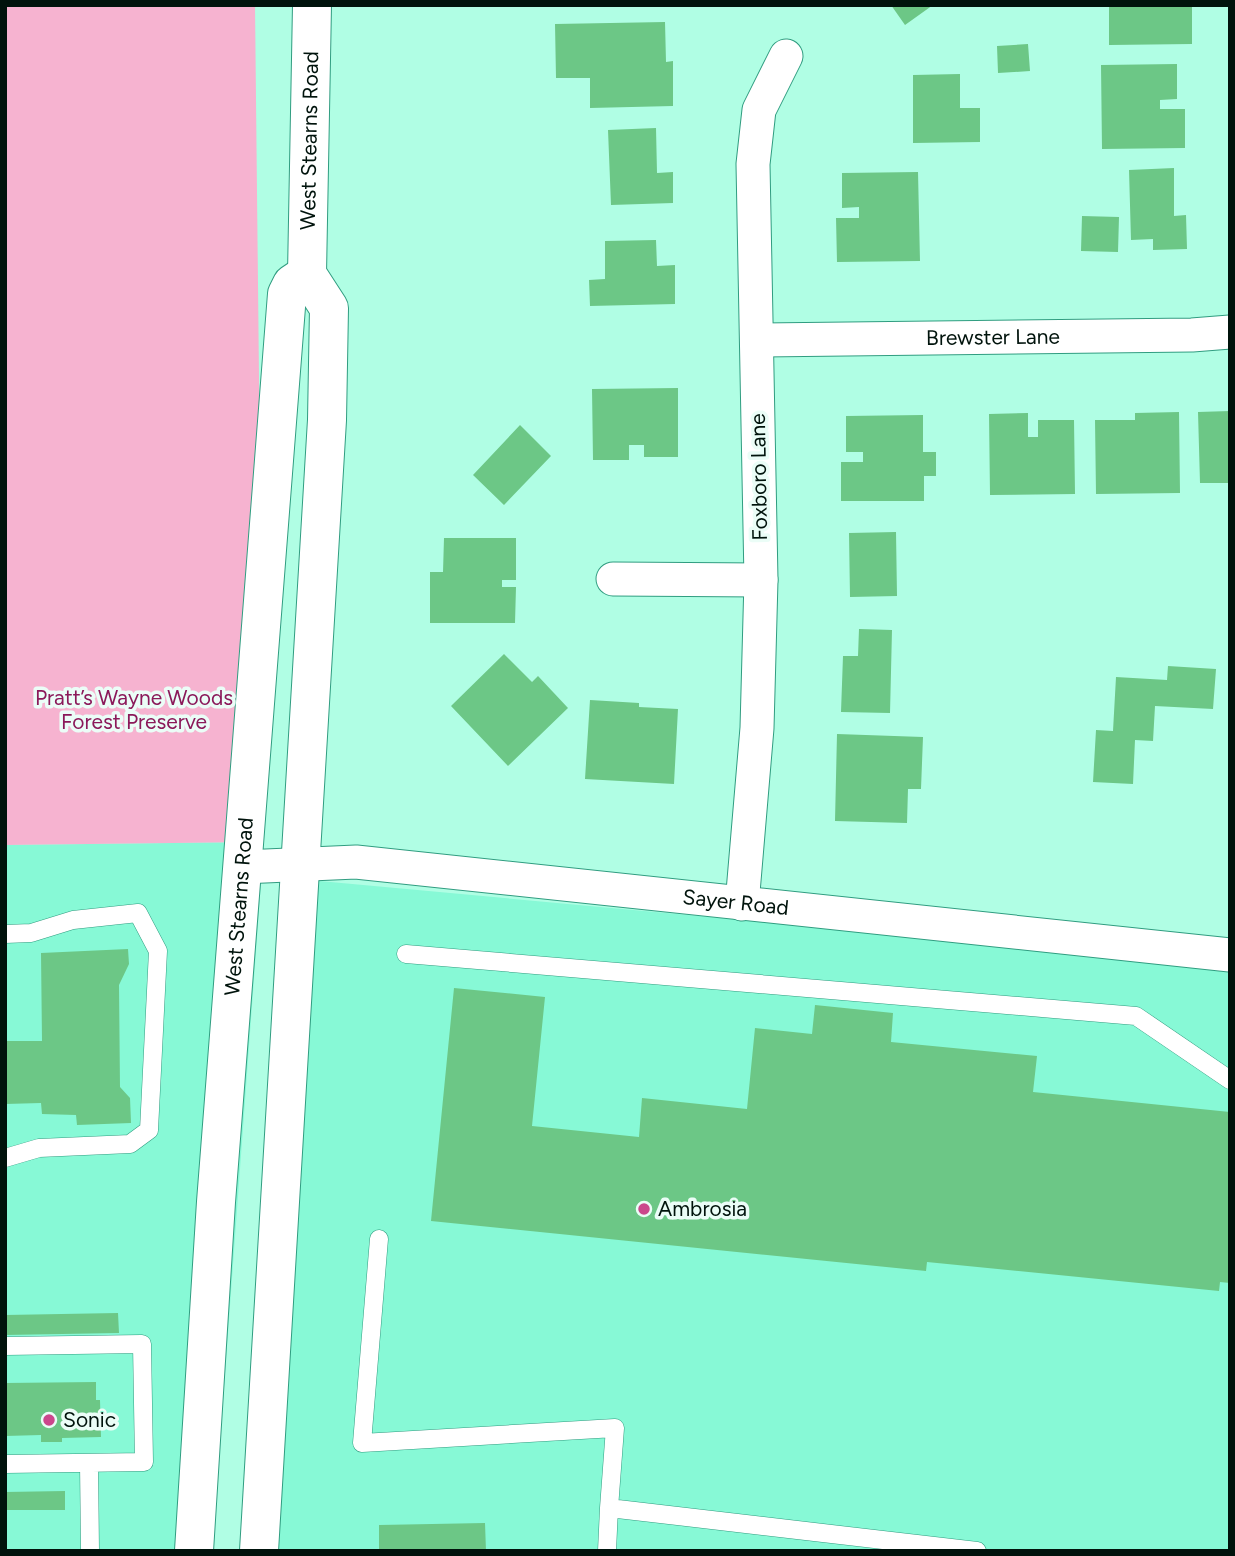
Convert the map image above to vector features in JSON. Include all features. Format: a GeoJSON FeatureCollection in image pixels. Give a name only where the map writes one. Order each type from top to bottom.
{"type":"FeatureCollection","features":[{"type":"Feature","properties":{"kind":"main road","name":"West Stearns Road"},"geometry":{"type":"LineString","coordinates":[[194,1551],[241,867],[271,519],[286,294],[292,284],[307,274],[312,5]]}},
{"type":"Feature","properties":{"kind":"main road"},"geometry":{"type":"LineString","coordinates":[[259,1550],[327,420],[329,308],[307,274]]}},
{"type":"Feature","properties":{"kind":"street","name":"Foxboro Lane"},"geometry":{"type":"LineString","coordinates":[[742,904],[757,728],[761,580],[753,164],[759,110],[786,56]]}},
{"type":"Feature","properties":{"kind":"street","name":"Brewster Lane"},"geometry":{"type":"LineString","coordinates":[[757,340],[1192,335],[1230,332]]}},
{"type":"Feature","properties":{"kind":"street"},"geometry":{"type":"LineString","coordinates":[[613,579],[761,580]]}},
{"type":"Feature","properties":{"kind":"street","name":"Sayer Road"},"geometry":{"type":"LineString","coordinates":[[241,867],[356,862],[1230,956]]}},
{"type":"Feature","properties":{"kind":"lane"},"geometry":{"type":"LineString","coordinates":[[5,934],[31,933],[73,920],[138,913],[158,951],[149,1130],[130,1144],[39,1148],[5,1158]]}},
{"type":"Feature","properties":{"kind":"lane"},"geometry":{"type":"LineString","coordinates":[[406,954],[1136,1016],[1230,1080]]}},
{"type":"Feature","properties":{"kind":"lane"},"geometry":{"type":"LineString","coordinates":[[379,1239],[362,1443],[615,1428],[607,1551]]}},
{"type":"Feature","properties":{"kind":"lane"},"geometry":{"type":"LineString","coordinates":[[5,1346],[142,1344],[144,1462],[5,1464]]}},
{"type":"Feature","properties":{"kind":"lane"},"geometry":{"type":"LineString","coordinates":[[89,1463],[90,1551]]}},
{"type":"Feature","properties":{"kind":"lane"},"geometry":{"type":"LineString","coordinates":[[609,1508],[977,1551]]}},
{"type":"Feature","properties":{"kind":"lane"},"geometry":{"type":"LineString","coordinates":[[259,1550],[269,1551]]}},
{"type":"Feature","properties":{"kind":"shaded area"},"geometry":{"type":"Polygon","coordinates":[[[264,842],[212,1551],[5,1551],[5,845],[264,842]]]}},
{"type":"Feature","properties":{"kind":"shaded area"},"geometry":{"type":"Polygon","coordinates":[[[287,878],[1230,965],[1230,1551],[242,1551],[287,878]]]}},
{"type":"Feature","properties":{"kind":"green space","name":"Pratt’s Wayne Woods Forest Preserve"},"geometry":{"type":"Polygon","coordinates":[[[5,5],[255,5],[264,842],[5,845],[5,5]]]}},
{"type":"Feature","properties":{"kind":"building"},"geometry":{"type":"Polygon","coordinates":[[[891,5],[933,5],[905,25],[891,5]]]}},
{"type":"Feature","properties":{"kind":"building"},"geometry":{"type":"Polygon","coordinates":[[[1109,5],[1192,5],[1192,44],[1109,45],[1109,5]]]}},
{"type":"Feature","properties":{"kind":"building"},"geometry":{"type":"Polygon","coordinates":[[[665,22],[666,62],[673,61],[673,106],[590,108],[590,78],[556,78],[555,24],[665,22]]]}},
{"type":"Feature","properties":{"kind":"building"},"geometry":{"type":"Polygon","coordinates":[[[1028,44],[1030,71],[998,73],[997,46],[1028,44]]]}},
{"type":"Feature","properties":{"kind":"building"},"geometry":{"type":"Polygon","coordinates":[[[1177,64],[1177,99],[1160,100],[1160,109],[1185,109],[1185,148],[1102,149],[1101,65],[1177,64]]]}},
{"type":"Feature","properties":{"kind":"building"},"geometry":{"type":"Polygon","coordinates":[[[960,74],[960,108],[980,108],[980,142],[913,143],[913,75],[960,74]]]}},
{"type":"Feature","properties":{"kind":"building"},"geometry":{"type":"Polygon","coordinates":[[[656,128],[657,173],[673,172],[673,203],[611,205],[608,130],[656,128]]]}},
{"type":"Feature","properties":{"kind":"building"},"geometry":{"type":"Polygon","coordinates":[[[1174,168],[1174,216],[1186,215],[1187,249],[1153,250],[1153,239],[1131,240],[1129,170],[1174,168]]]}},
{"type":"Feature","properties":{"kind":"building"},"geometry":{"type":"Polygon","coordinates":[[[918,172],[920,261],[837,262],[836,218],[859,218],[859,207],[842,208],[842,173],[918,172]]]}},
{"type":"Feature","properties":{"kind":"building"},"geometry":{"type":"Polygon","coordinates":[[[1082,216],[1119,217],[1118,252],[1081,251],[1082,216]]]}},
{"type":"Feature","properties":{"kind":"building"},"geometry":{"type":"Polygon","coordinates":[[[656,240],[657,266],[675,265],[675,304],[590,306],[589,280],[605,279],[605,241],[656,240]]]}},
{"type":"Feature","properties":{"kind":"building"},"geometry":{"type":"Polygon","coordinates":[[[678,388],[678,457],[644,457],[644,445],[629,445],[629,460],[593,460],[592,389],[678,388]]]}},
{"type":"Feature","properties":{"kind":"building"},"geometry":{"type":"Polygon","coordinates":[[[1230,411],[1230,483],[1200,483],[1198,412],[1230,411]]]}},
{"type":"Feature","properties":{"kind":"building"},"geometry":{"type":"Polygon","coordinates":[[[1179,412],[1180,493],[1096,494],[1095,420],[1135,420],[1135,413],[1179,412]]]}},
{"type":"Feature","properties":{"kind":"building"},"geometry":{"type":"Polygon","coordinates":[[[1028,413],[1028,437],[1038,437],[1038,420],[1074,420],[1075,494],[990,495],[989,414],[1028,413]]]}},
{"type":"Feature","properties":{"kind":"building"},"geometry":{"type":"Polygon","coordinates":[[[923,415],[923,452],[936,452],[936,476],[924,476],[924,501],[841,501],[841,462],[863,462],[863,452],[846,452],[846,416],[923,415]]]}},
{"type":"Feature","properties":{"kind":"building"},"geometry":{"type":"Polygon","coordinates":[[[520,425],[551,456],[504,505],[473,475],[520,425]]]}},
{"type":"Feature","properties":{"kind":"building"},"geometry":{"type":"Polygon","coordinates":[[[896,532],[897,596],[850,597],[849,533],[896,532]]]}},
{"type":"Feature","properties":{"kind":"building"},"geometry":{"type":"Polygon","coordinates":[[[444,538],[516,538],[516,580],[502,580],[502,587],[516,587],[515,623],[430,623],[430,572],[443,572],[444,538]]]}},
{"type":"Feature","properties":{"kind":"building"},"geometry":{"type":"Polygon","coordinates":[[[859,629],[892,630],[890,713],[841,712],[843,656],[858,656],[859,629]]]}},
{"type":"Feature","properties":{"kind":"building"},"geometry":{"type":"Polygon","coordinates":[[[504,654],[532,682],[538,676],[568,708],[508,766],[451,706],[504,654]]]}},
{"type":"Feature","properties":{"kind":"building"},"geometry":{"type":"Polygon","coordinates":[[[1168,666],[1216,669],[1213,709],[1155,706],[1153,741],[1135,740],[1133,784],[1093,782],[1096,730],[1113,731],[1116,677],[1167,680],[1168,666]]]}},
{"type":"Feature","properties":{"kind":"building"},"geometry":{"type":"Polygon","coordinates":[[[590,700],[678,709],[674,784],[585,779],[590,700]]]}},
{"type":"Feature","properties":{"kind":"building"},"geometry":{"type":"Polygon","coordinates":[[[837,734],[923,737],[921,789],[908,789],[907,823],[835,821],[837,734]]]}},
{"type":"Feature","properties":{"kind":"building"},"geometry":{"type":"Polygon","coordinates":[[[128,949],[129,964],[119,985],[120,1087],[130,1098],[131,1123],[77,1125],[76,1115],[42,1114],[41,1103],[5,1104],[5,1041],[42,1041],[41,953],[128,949]]]}},
{"type":"Feature","properties":{"kind":"building"},"geometry":{"type":"Polygon","coordinates":[[[454,988],[545,997],[532,1126],[639,1137],[642,1098],[747,1109],[755,1028],[812,1034],[815,1005],[893,1013],[891,1042],[1037,1056],[1033,1092],[1230,1112],[1230,1283],[1220,1282],[1219,1291],[927,1262],[926,1271],[431,1221],[454,988]]]}},
{"type":"Feature","properties":{"kind":"building"},"geometry":{"type":"Polygon","coordinates":[[[118,1313],[119,1333],[5,1335],[5,1315],[118,1313]]]}},
{"type":"Feature","properties":{"kind":"building"},"geometry":{"type":"Polygon","coordinates":[[[96,1382],[96,1400],[100,1400],[101,1437],[62,1438],[62,1442],[41,1442],[41,1435],[5,1436],[5,1383],[96,1382]]]}},
{"type":"Feature","properties":{"kind":"building"},"geometry":{"type":"Polygon","coordinates":[[[65,1491],[65,1510],[5,1510],[5,1492],[65,1491]]]}},
{"type":"Feature","properties":{"kind":"building"},"geometry":{"type":"Polygon","coordinates":[[[485,1523],[486,1551],[379,1551],[379,1525],[485,1523]]]}},
{"type":"Feature","properties":{"kind":"place","name":"Ambrosia"},"geometry":{"type":"Point","coordinates":[644,1209]}},
{"type":"Feature","properties":{"kind":"place","name":"Sonic"},"geometry":{"type":"Point","coordinates":[49,1420]}}]}
